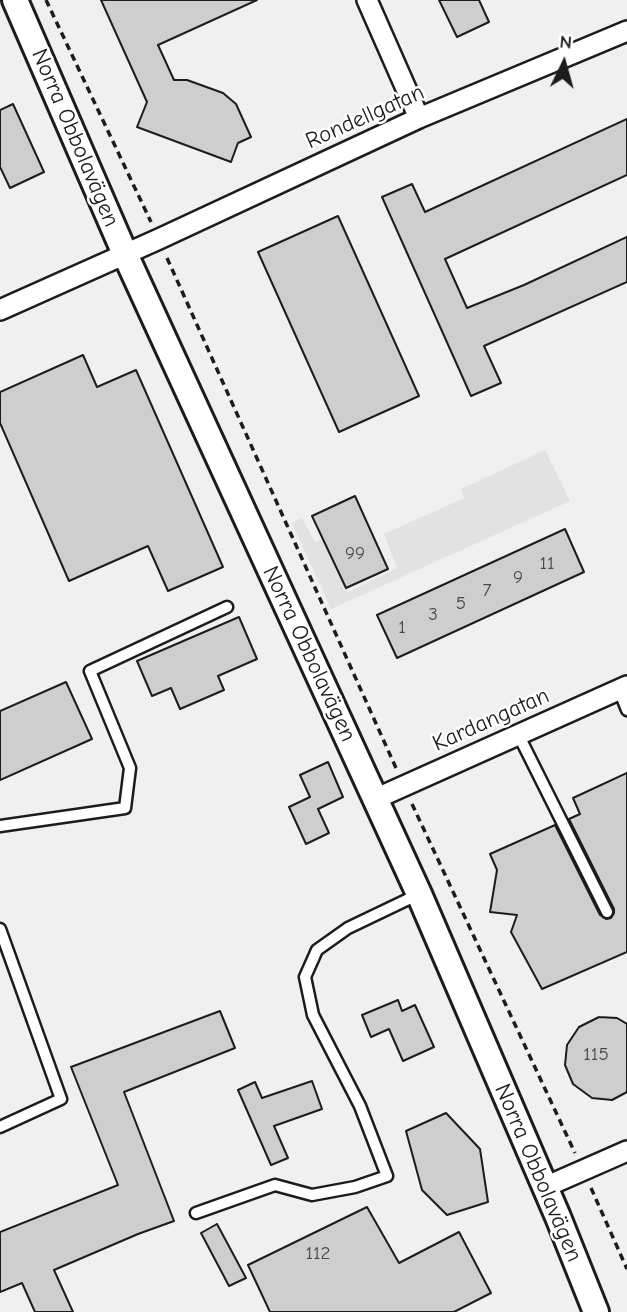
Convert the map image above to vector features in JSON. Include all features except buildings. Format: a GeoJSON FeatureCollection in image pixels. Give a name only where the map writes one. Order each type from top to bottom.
{"type":"FeatureCollection","features":[{"type":"Feature","properties":{"kind":"street","name":"Norra Obbolavägen"},"geometry":{"type":"LineString","coordinates":[[15,0],[125,254],[419,894],[596,1312]]}},
{"type":"Feature","properties":{"kind":"street"},"geometry":{"type":"LineString","coordinates":[[367,0],[419,118]]}},
{"type":"Feature","properties":{"kind":"street","name":"Rondellgatan"},"geometry":{"type":"LineString","coordinates":[[0,310],[419,118],[627,31]]}},
{"type":"Feature","properties":{"kind":"street","name":"Kardangatan"},"geometry":{"type":"LineString","coordinates":[[375,799],[623,688]]}},
{"type":"Feature","properties":{"kind":"street"},"geometry":{"type":"LineString","coordinates":[[545,1187],[627,1151]]}},
{"type":"Feature","properties":{"kind":"lane"},"geometry":{"type":"LineString","coordinates":[[0,826],[125,808],[130,768],[90,671],[227,607]]}},
{"type":"Feature","properties":{"kind":"lane"},"geometry":{"type":"LineString","coordinates":[[623,688],[627,710]]}},
{"type":"Feature","properties":{"kind":"lane"},"geometry":{"type":"LineString","coordinates":[[518,734],[607,912]]}},
{"type":"Feature","properties":{"kind":"lane"},"geometry":{"type":"LineString","coordinates":[[196,1213],[275,1185],[312,1195],[355,1187],[387,1176],[360,1106],[313,1015],[305,977],[317,950],[348,928],[419,894]]}},
{"type":"Feature","properties":{"kind":"lane"},"geometry":{"type":"LineString","coordinates":[[0,929],[61,1099],[0,1127]]}},
{"type":"Feature","properties":{"kind":"path"},"geometry":{"type":"LineString","coordinates":[[46,0],[159,239],[404,786],[627,1269]]}},
{"type":"Feature","properties":{"kind":"shaded area"},"geometry":{"type":"Polygon","coordinates":[[[0,0],[627,0],[627,1312],[0,1312],[0,0]]]}},
{"type":"Feature","properties":{"kind":"shaded area"},"geometry":{"type":"Polygon","coordinates":[[[545,450],[570,501],[331,609],[292,523],[302,518],[315,542],[322,539],[348,592],[397,568],[384,534],[464,498],[461,489],[545,450]]]}}]}
